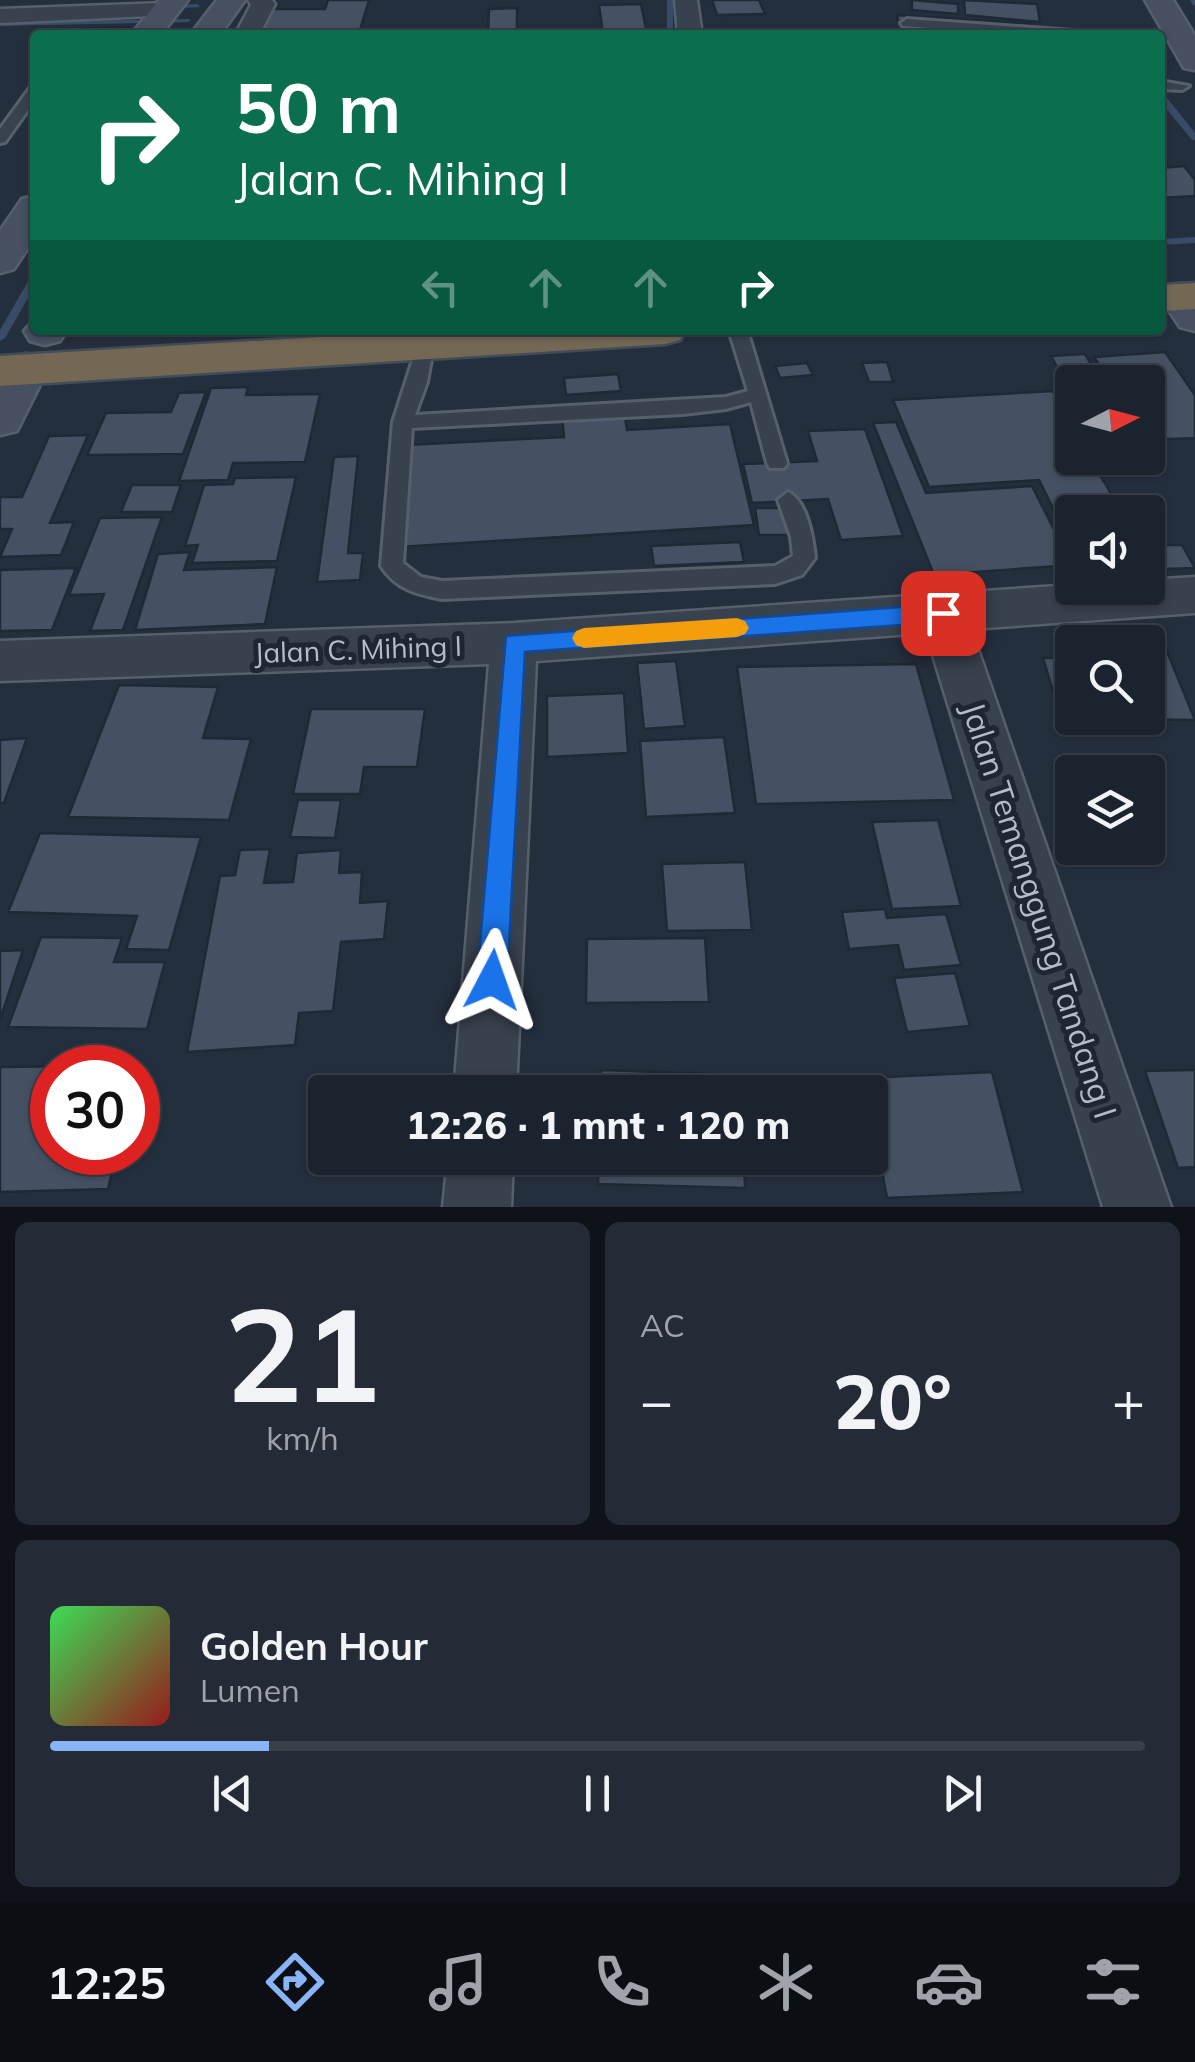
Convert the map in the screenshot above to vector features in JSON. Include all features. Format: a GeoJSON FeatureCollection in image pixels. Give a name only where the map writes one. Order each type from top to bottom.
{"type":"FeatureCollection","features":[{"type":"Feature","properties":{"kind":"highway"},"geometry":{"type":"LineString","coordinates":[[21,348],[55,335]]}},
{"type":"Feature","properties":{"kind":"highway"},"geometry":{"type":"LineString","coordinates":[[21,348],[424,348],[598,335]]}},
{"type":"Feature","properties":{"kind":"main road"},"geometry":{"type":"LineString","coordinates":[[209,30],[231,0]]}},
{"type":"Feature","properties":{"kind":"main road"},"geometry":{"type":"LineString","coordinates":[[1134,0],[1150,30]]}},
{"type":"Feature","properties":{"kind":"main road"},"geometry":{"type":"LineString","coordinates":[[1158,0],[1183,84]]}},
{"type":"Feature","properties":{"kind":"main road"},"geometry":{"type":"LineString","coordinates":[[1165,56],[1183,84]]}},
{"type":"Feature","properties":{"kind":"main road"},"geometry":{"type":"LineString","coordinates":[[0,262],[30,215]]}},
{"type":"Feature","properties":{"kind":"main road"},"geometry":{"type":"LineString","coordinates":[[0,419],[21,348]]}},
{"type":"Feature","properties":{"kind":"street"},"geometry":{"type":"LineString","coordinates":[[250,30],[263,4],[259,0]]}},
{"type":"Feature","properties":{"kind":"street"},"geometry":{"type":"LineString","coordinates":[[686,0],[689,30]]}},
{"type":"Feature","properties":{"kind":"street"},"geometry":{"type":"LineString","coordinates":[[0,16],[159,18]]}},
{"type":"Feature","properties":{"kind":"street","name":"Jalan C. Mihing I"},"geometry":{"type":"LineString","coordinates":[[0,661],[514,643],[1195,596]]}},
{"type":"Feature","properties":{"kind":"street","name":"Jalan Temanggung Tandang I"},"geometry":{"type":"LineString","coordinates":[[943,613],[1137,1207]]}},
{"type":"Feature","properties":{"kind":"street"},"geometry":{"type":"LineString","coordinates":[[486,1075],[514,643]]}},
{"type":"Feature","properties":{"kind":"street"},"geometry":{"type":"LineString","coordinates":[[478,1207],[480,1175]]}},
{"type":"Feature","properties":{"kind":"lane"},"geometry":{"type":"LineString","coordinates":[[907,24],[996,30]]}},
{"type":"Feature","properties":{"kind":"lane"},"geometry":{"type":"LineString","coordinates":[[0,138],[30,98]]}},
{"type":"Feature","properties":{"kind":"lane"},"geometry":{"type":"LineString","coordinates":[[740,335],[778,463]]}},
{"type":"Feature","properties":{"kind":"lane"},"geometry":{"type":"LineString","coordinates":[[424,348],[418,382],[403,422],[392,566],[415,586],[442,590],[774,574],[794,569],[804,558],[802,536],[788,500]]}},
{"type":"Feature","properties":{"kind":"lane"},"geometry":{"type":"LineString","coordinates":[[403,422],[697,406],[758,394]]}},
{"type":"Feature","properties":{"kind":"building"},"geometry":{"type":"Polygon","coordinates":[[[328,0],[369,0],[360,30],[260,30],[270,9],[325,9],[328,0]]]}},
{"type":"Feature","properties":{"kind":"building"},"geometry":{"type":"Polygon","coordinates":[[[712,0],[759,0],[765,14],[717,15],[712,0]]]}},
{"type":"Feature","properties":{"kind":"building"},"geometry":{"type":"Polygon","coordinates":[[[912,0],[958,4],[958,14],[912,10],[912,0]]]}},
{"type":"Feature","properties":{"kind":"building"},"geometry":{"type":"Polygon","coordinates":[[[964,0],[1037,4],[1040,22],[965,15],[964,0]]]}},
{"type":"Feature","properties":{"kind":"building"},"geometry":{"type":"Polygon","coordinates":[[[641,4],[646,30],[602,30],[599,5],[641,4]]]}},
{"type":"Feature","properties":{"kind":"building"},"geometry":{"type":"Polygon","coordinates":[[[517,8],[517,30],[488,30],[489,9],[517,8]]]}},
{"type":"Feature","properties":{"kind":"building"},"geometry":{"type":"Polygon","coordinates":[[[897,15],[1031,24],[1033,30],[898,21],[897,15]]]}},
{"type":"Feature","properties":{"kind":"building"},"geometry":{"type":"Polygon","coordinates":[[[920,26],[968,30],[921,30],[920,26]]]}},
{"type":"Feature","properties":{"kind":"building"},"geometry":{"type":"Polygon","coordinates":[[[129,27],[128,30],[90,28],[129,27]]]}},
{"type":"Feature","properties":{"kind":"building"},"geometry":{"type":"Polygon","coordinates":[[[1184,166],[1195,180],[1195,196],[1165,198],[1165,168],[1184,166]]]}},
{"type":"Feature","properties":{"kind":"building"},"geometry":{"type":"Polygon","coordinates":[[[1165,352],[1195,395],[1195,438],[1165,439],[1165,365],[1099,365],[1094,357],[1165,352]]]}},
{"type":"Feature","properties":{"kind":"building"},"geometry":{"type":"Polygon","coordinates":[[[1085,354],[1092,365],[1056,365],[1051,356],[1085,354]]]}},
{"type":"Feature","properties":{"kind":"building"},"geometry":{"type":"Polygon","coordinates":[[[887,362],[893,382],[869,382],[862,363],[887,362]]]}},
{"type":"Feature","properties":{"kind":"building"},"geometry":{"type":"Polygon","coordinates":[[[807,363],[813,375],[780,378],[775,366],[807,363]]]}},
{"type":"Feature","properties":{"kind":"building"},"geometry":{"type":"Polygon","coordinates":[[[618,374],[621,391],[566,395],[564,378],[618,374]]]}},
{"type":"Feature","properties":{"kind":"building"},"geometry":{"type":"Polygon","coordinates":[[[248,387],[246,395],[320,394],[305,462],[233,463],[228,480],[179,481],[211,388],[248,387]]]}},
{"type":"Feature","properties":{"kind":"building"},"geometry":{"type":"Polygon","coordinates":[[[1053,391],[1055,475],[1100,475],[1112,495],[1055,495],[1055,512],[1039,480],[929,487],[893,400],[1053,391]]]}},
{"type":"Feature","properties":{"kind":"building"},"geometry":{"type":"Polygon","coordinates":[[[206,392],[183,454],[87,455],[106,413],[171,412],[179,393],[206,392]]]}},
{"type":"Feature","properties":{"kind":"building"},"geometry":{"type":"Polygon","coordinates":[[[624,410],[627,430],[730,424],[754,525],[399,547],[406,445],[564,437],[562,414],[624,410]]]}},
{"type":"Feature","properties":{"kind":"building"},"geometry":{"type":"Polygon","coordinates":[[[896,422],[926,493],[1032,486],[1055,531],[1055,566],[934,575],[873,423],[896,422]]]}},
{"type":"Feature","properties":{"kind":"building"},"geometry":{"type":"Polygon","coordinates":[[[865,429],[903,536],[841,540],[828,499],[752,503],[743,464],[817,461],[808,431],[865,429]]]}},
{"type":"Feature","properties":{"kind":"building"},"geometry":{"type":"Polygon","coordinates":[[[88,435],[50,523],[74,522],[61,555],[0,557],[12,529],[0,529],[0,497],[22,497],[49,436],[88,435]]]}},
{"type":"Feature","properties":{"kind":"building"},"geometry":{"type":"Polygon","coordinates":[[[358,456],[348,553],[363,553],[360,580],[317,582],[334,457],[358,456]]]}},
{"type":"Feature","properties":{"kind":"building"},"geometry":{"type":"Polygon","coordinates":[[[296,477],[277,561],[192,563],[198,545],[185,546],[204,485],[233,484],[235,478],[296,477]]]}},
{"type":"Feature","properties":{"kind":"building"},"geometry":{"type":"Polygon","coordinates":[[[132,485],[181,485],[172,512],[121,512],[132,485]]]}},
{"type":"Feature","properties":{"kind":"building"},"geometry":{"type":"Polygon","coordinates":[[[755,508],[789,508],[794,535],[759,535],[755,508]]]}},
{"type":"Feature","properties":{"kind":"building"},"geometry":{"type":"Polygon","coordinates":[[[162,517],[123,630],[90,631],[104,594],[69,595],[100,518],[162,517]]]}},
{"type":"Feature","properties":{"kind":"building"},"geometry":{"type":"Polygon","coordinates":[[[740,542],[744,562],[654,566],[651,546],[740,542]]]}},
{"type":"Feature","properties":{"kind":"building"},"geometry":{"type":"Polygon","coordinates":[[[1165,545],[1182,545],[1195,568],[1166,569],[1165,545]]]}},
{"type":"Feature","properties":{"kind":"building"},"geometry":{"type":"Polygon","coordinates":[[[190,552],[184,570],[277,567],[265,624],[135,630],[158,554],[190,552]]]}},
{"type":"Feature","properties":{"kind":"building"},"geometry":{"type":"Polygon","coordinates":[[[76,568],[52,630],[0,631],[0,570],[76,568]]]}},
{"type":"Feature","properties":{"kind":"building"},"geometry":{"type":"Polygon","coordinates":[[[1165,649],[1166,649],[1195,720],[1165,720],[1165,649]]]}},
{"type":"Feature","properties":{"kind":"building"},"geometry":{"type":"Polygon","coordinates":[[[1043,658],[1055,658],[1055,698],[1043,658]]]}},
{"type":"Feature","properties":{"kind":"building"},"geometry":{"type":"Polygon","coordinates":[[[676,661],[685,726],[644,729],[637,663],[676,661]]]}},
{"type":"Feature","properties":{"kind":"building"},"geometry":{"type":"Polygon","coordinates":[[[916,664],[954,800],[756,804],[737,667],[916,664]]]}},
{"type":"Feature","properties":{"kind":"building"},"geometry":{"type":"Polygon","coordinates":[[[119,685],[218,687],[203,738],[251,739],[229,820],[68,817],[119,685]]]}},
{"type":"Feature","properties":{"kind":"building"},"geometry":{"type":"Polygon","coordinates":[[[624,693],[628,753],[547,757],[547,696],[624,693]]]}},
{"type":"Feature","properties":{"kind":"building"},"geometry":{"type":"Polygon","coordinates":[[[311,709],[425,709],[417,767],[364,767],[360,794],[293,794],[311,709]]]}},
{"type":"Feature","properties":{"kind":"building"},"geometry":{"type":"Polygon","coordinates":[[[724,737],[735,813],[646,817],[640,741],[724,737]]]}},
{"type":"Feature","properties":{"kind":"building"},"geometry":{"type":"Polygon","coordinates":[[[27,738],[4,803],[0,803],[0,740],[27,738]]]}},
{"type":"Feature","properties":{"kind":"building"},"geometry":{"type":"Polygon","coordinates":[[[298,800],[341,800],[335,838],[290,837],[298,800]]]}},
{"type":"Feature","properties":{"kind":"building"},"geometry":{"type":"Polygon","coordinates":[[[938,820],[961,906],[892,909],[872,822],[938,820]]]}},
{"type":"Feature","properties":{"kind":"building"},"geometry":{"type":"Polygon","coordinates":[[[40,833],[201,837],[169,950],[126,949],[137,916],[8,912],[40,833]]]}},
{"type":"Feature","properties":{"kind":"building"},"geometry":{"type":"Polygon","coordinates":[[[270,849],[264,883],[293,882],[297,853],[341,850],[339,873],[362,872],[360,903],[388,901],[384,939],[341,942],[333,1011],[299,1013],[295,1045],[187,1052],[220,876],[235,875],[240,850],[270,849]]]}},
{"type":"Feature","properties":{"kind":"building"},"geometry":{"type":"Polygon","coordinates":[[[745,862],[752,930],[667,931],[662,864],[745,862]]]}},
{"type":"Feature","properties":{"kind":"building"},"geometry":{"type":"Polygon","coordinates":[[[885,909],[887,918],[946,914],[961,965],[904,970],[898,945],[849,949],[842,912],[885,909]]]}},
{"type":"Feature","properties":{"kind":"building"},"geometry":{"type":"Polygon","coordinates":[[[41,937],[122,938],[114,962],[165,962],[147,1029],[8,1027],[41,937]]]}},
{"type":"Feature","properties":{"kind":"building"},"geometry":{"type":"Polygon","coordinates":[[[705,938],[709,1002],[586,1003],[587,939],[705,938]]]}},
{"type":"Feature","properties":{"kind":"building"},"geometry":{"type":"Polygon","coordinates":[[[23,950],[0,1020],[0,951],[23,950]]]}},
{"type":"Feature","properties":{"kind":"building"},"geometry":{"type":"Polygon","coordinates":[[[955,973],[970,1026],[907,1032],[894,978],[955,973]]]}},
{"type":"Feature","properties":{"kind":"building"},"geometry":{"type":"Polygon","coordinates":[[[0,1067],[30,1067],[30,1175],[111,1175],[108,1189],[0,1192],[0,1067]]]}},
{"type":"Feature","properties":{"kind":"building"},"geometry":{"type":"Polygon","coordinates":[[[601,1070],[739,1075],[601,1075],[601,1070]]]}},
{"type":"Feature","properties":{"kind":"building"},"geometry":{"type":"Polygon","coordinates":[[[1195,1070],[1195,1167],[1178,1168],[1145,1071],[1195,1070]]]}},
{"type":"Feature","properties":{"kind":"building"},"geometry":{"type":"Polygon","coordinates":[[[992,1072],[1023,1192],[887,1198],[883,1175],[888,1175],[888,1077],[992,1072]]]}},
{"type":"Feature","properties":{"kind":"building"},"geometry":{"type":"Polygon","coordinates":[[[598,1175],[745,1175],[745,1188],[598,1184],[598,1175]]]}},
{"type":"Feature","properties":{"kind":"waterway"},"geometry":{"type":"LineString","coordinates":[[670,0],[670,30]]}},
{"type":"Feature","properties":{"kind":"waterway"},"geometry":{"type":"LineString","coordinates":[[1193,0],[1195,4]]}},
{"type":"Feature","properties":{"kind":"waterway"},"geometry":{"type":"LineString","coordinates":[[167,7],[198,6]]}},
{"type":"Feature","properties":{"kind":"waterway"},"geometry":{"type":"LineString","coordinates":[[0,24],[188,20]]}},
{"type":"Feature","properties":{"kind":"waterway"},"geometry":{"type":"LineString","coordinates":[[1165,101],[1195,138]]}},
{"type":"Feature","properties":{"kind":"waterway"},"geometry":{"type":"LineString","coordinates":[[1165,242],[1195,240]]}},
{"type":"Feature","properties":{"kind":"waterway"},"geometry":{"type":"LineString","coordinates":[[0,338],[30,287]]}},
{"type":"Feature","properties":{"kind":"slow traffic"},"geometry":{"type":"LineString","coordinates":[[584,638],[737,628]]}},
{"type":"Feature","properties":{"kind":"route"},"geometry":{"type":"LineString","coordinates":[[492,980],[514,643],[943,613]]}}]}
